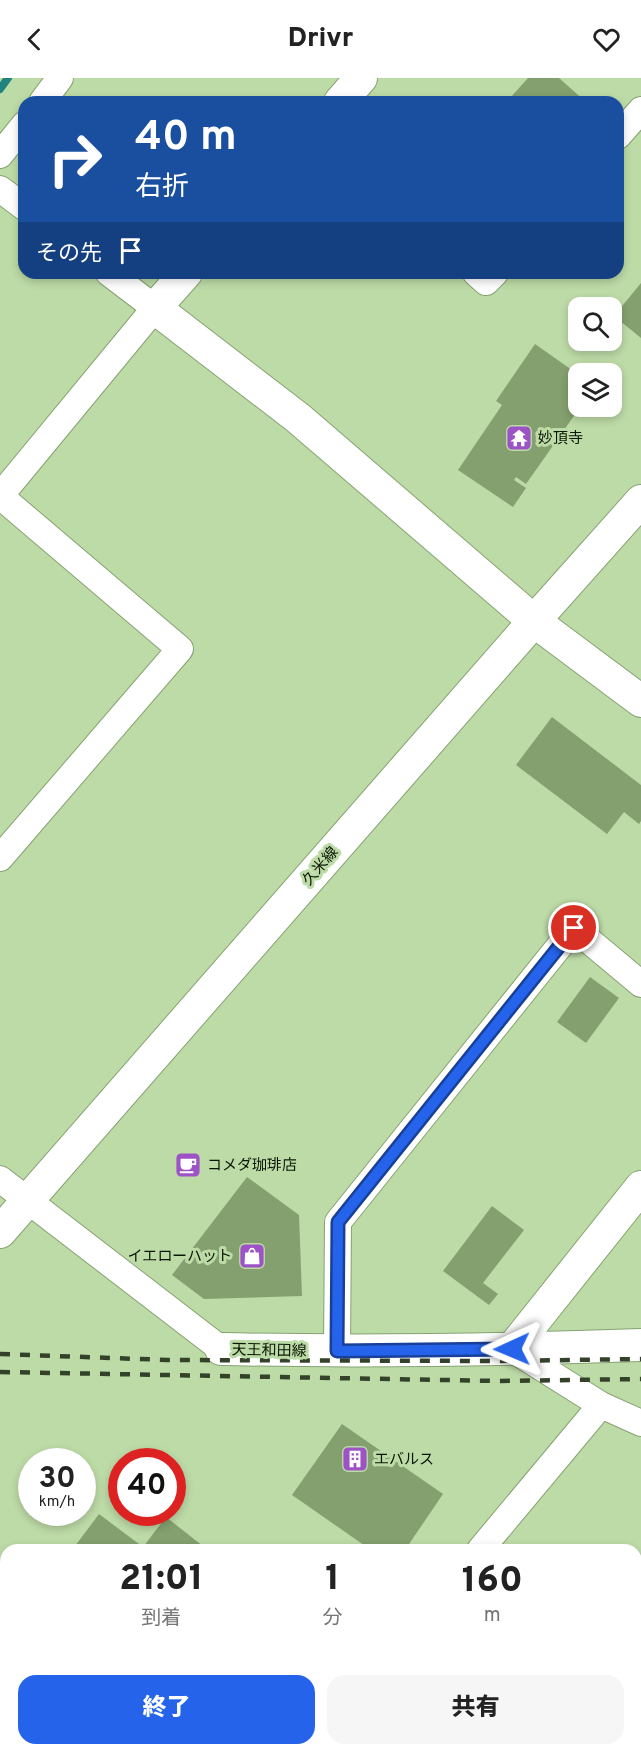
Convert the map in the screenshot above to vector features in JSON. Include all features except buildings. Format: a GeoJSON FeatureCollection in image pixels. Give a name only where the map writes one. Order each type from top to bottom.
{"type":"FeatureCollection","features":[{"type":"Feature","properties":{"kind":"street"},"geometry":{"type":"LineString","coordinates":[[46,96],[60,78]]}},
{"type":"Feature","properties":{"kind":"street"},"geometry":{"type":"LineString","coordinates":[[345,96],[361,78]]}},
{"type":"Feature","properties":{"kind":"street"},"geometry":{"type":"LineString","coordinates":[[624,129],[641,110]]}},
{"type":"Feature","properties":{"kind":"street"},"geometry":{"type":"LineString","coordinates":[[0,155],[18,132]]}},
{"type":"Feature","properties":{"kind":"street"},"geometry":{"type":"LineString","coordinates":[[0,189],[18,202]]}},
{"type":"Feature","properties":{"kind":"street"},"geometry":{"type":"LineString","coordinates":[[117,279],[298,418],[534,621],[641,701]]}},
{"type":"Feature","properties":{"kind":"street"},"geometry":{"type":"LineString","coordinates":[[0,858],[180,648],[0,496],[154,308],[181,279]]}},
{"type":"Feature","properties":{"kind":"street","name":"久米線"},"geometry":{"type":"LineString","coordinates":[[0,1232],[641,501]]}},
{"type":"Feature","properties":{"kind":"street"},"geometry":{"type":"LineString","coordinates":[[337,1351],[338,1222],[574,928],[641,984]]}},
{"type":"Feature","properties":{"kind":"street"},"geometry":{"type":"LineString","coordinates":[[0,1179],[221,1349]]}},
{"type":"Feature","properties":{"kind":"street"},"geometry":{"type":"LineString","coordinates":[[641,1187],[512,1349],[601,1405],[641,1423]]}},
{"type":"Feature","properties":{"kind":"street","name":"天王和田線"},"geometry":{"type":"LineString","coordinates":[[221,1349],[337,1351],[641,1345]]}},
{"type":"Feature","properties":{"kind":"street"},"geometry":{"type":"LineString","coordinates":[[485,1544],[601,1405]]}},
{"type":"Feature","properties":{"kind":"waterway"},"geometry":{"type":"LineString","coordinates":[[0,89],[8,78]]}},
{"type":"Feature","properties":{"kind":"railway"},"geometry":{"type":"LineString","coordinates":[[0,1354],[168,1360],[641,1359]]}},
{"type":"Feature","properties":{"kind":"railway"},"geometry":{"type":"LineString","coordinates":[[0,1372],[499,1381],[641,1379]]}},
{"type":"Feature","properties":{"kind":"place","name":"妙頂寺"},"geometry":{"type":"Point","coordinates":[519,438]}},
{"type":"Feature","properties":{"kind":"place","name":"コメダ珈琲店"},"geometry":{"type":"Point","coordinates":[188,1165]}},
{"type":"Feature","properties":{"kind":"place","name":"イエローハット"},"geometry":{"type":"Point","coordinates":[252,1256]}},
{"type":"Feature","properties":{"kind":"place","name":"エバルス"},"geometry":{"type":"Point","coordinates":[355,1459]}},
{"type":"Feature","properties":{"kind":"route"},"geometry":{"type":"LineString","coordinates":[[512,1349],[337,1351],[338,1222],[574,928]]}}]}
